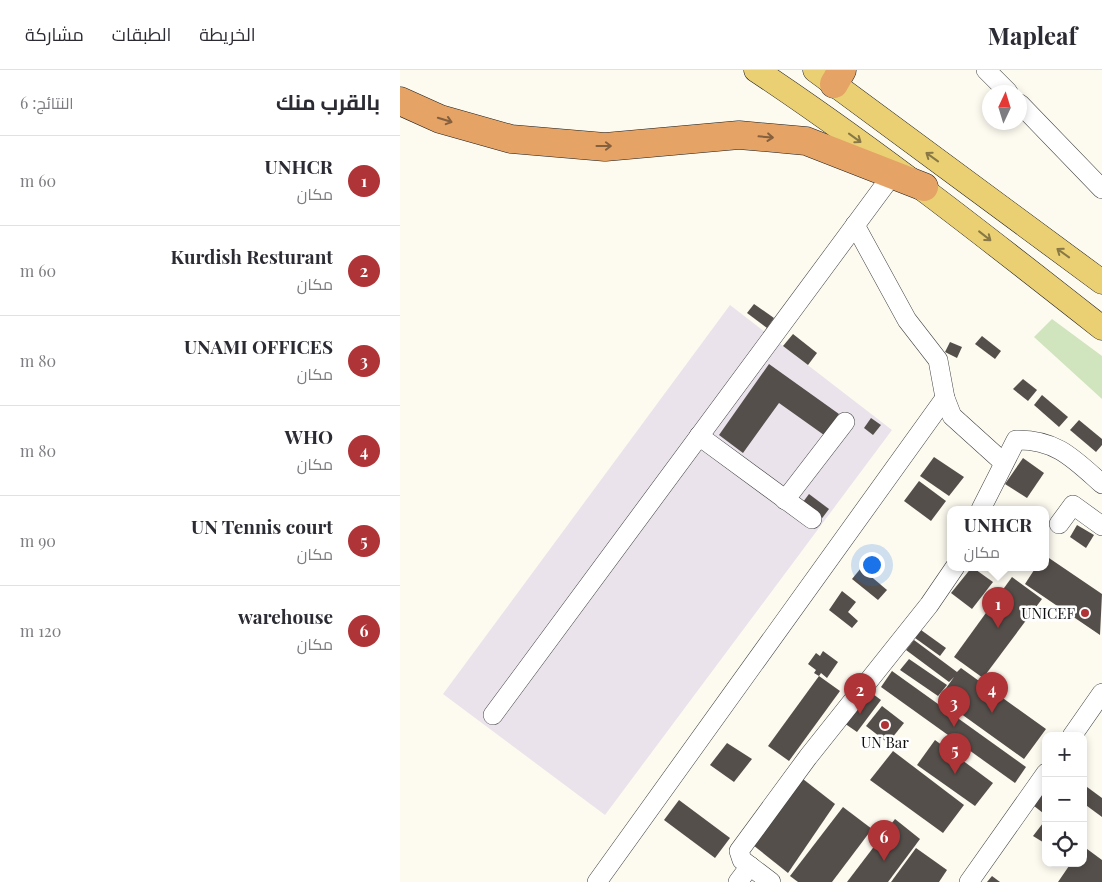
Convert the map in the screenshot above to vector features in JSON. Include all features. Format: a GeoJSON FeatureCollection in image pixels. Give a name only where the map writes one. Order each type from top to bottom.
{"type":"FeatureCollection","features":[{"type":"Feature","properties":{"kind":"highway"},"geometry":{"type":"LineString","coordinates":[[400,101],[440,119],[511,139],[605,147],[748,136],[806,141],[894,174],[924,188]]}},
{"type":"Feature","properties":{"kind":"main road"},"geometry":{"type":"LineString","coordinates":[[756,70],[816,109],[924,188],[1102,328]]}},
{"type":"Feature","properties":{"kind":"main road"},"geometry":{"type":"LineString","coordinates":[[816,109],[830,75],[1102,282]]}},
{"type":"Feature","properties":{"kind":"street"},"geometry":{"type":"LineString","coordinates":[[986,70],[1001,85]]}},
{"type":"Feature","properties":{"kind":"street"},"geometry":{"type":"LineString","coordinates":[[1027,111],[1102,189]]}},
{"type":"Feature","properties":{"kind":"street"},"geometry":{"type":"LineString","coordinates":[[494,715],[894,174]]}},
{"type":"Feature","properties":{"kind":"street"},"geometry":{"type":"LineString","coordinates":[[856,225],[907,320],[938,360],[945,398],[952,416],[1004,463]]}},
{"type":"Feature","properties":{"kind":"street"},"geometry":{"type":"LineString","coordinates":[[597,882],[945,398]]}},
{"type":"Feature","properties":{"kind":"street"},"geometry":{"type":"LineString","coordinates":[[785,500],[845,422]]}},
{"type":"Feature","properties":{"kind":"street"},"geometry":{"type":"LineString","coordinates":[[700,436],[812,520]]}},
{"type":"Feature","properties":{"kind":"street"},"geometry":{"type":"LineString","coordinates":[[983,506],[1016,440],[1031,440],[1058,447],[1102,484]]}},
{"type":"Feature","properties":{"kind":"street"},"geometry":{"type":"LineString","coordinates":[[1059,524],[1073,505],[1102,526]]}},
{"type":"Feature","properties":{"kind":"street"},"geometry":{"type":"LineString","coordinates":[[771,882],[742,860],[739,851],[808,757],[929,605],[952,571]]}},
{"type":"Feature","properties":{"kind":"street"},"geometry":{"type":"LineString","coordinates":[[1075,732],[1102,693]]}},
{"type":"Feature","properties":{"kind":"street"},"geometry":{"type":"LineString","coordinates":[[969,882],[1043,777]]}},
{"type":"Feature","properties":{"kind":"street"},"geometry":{"type":"LineString","coordinates":[[738,882],[750,866]]}},
{"type":"Feature","properties":{"kind":"shaded area"},"geometry":{"type":"Polygon","coordinates":[[[730,305],[892,430],[605,815],[443,694],[730,305]]]}},
{"type":"Feature","properties":{"kind":"green space"},"geometry":{"type":"Polygon","coordinates":[[[1052,319],[1102,356],[1102,399],[1034,337],[1052,319]]]}},
{"type":"Feature","properties":{"kind":"building"},"geometry":{"type":"Polygon","coordinates":[[[754,304],[774,318],[767,328],[747,313],[754,304]]]}},
{"type":"Feature","properties":{"kind":"building"},"geometry":{"type":"Polygon","coordinates":[[[793,334],[817,353],[808,365],[783,346],[793,334]]]}},
{"type":"Feature","properties":{"kind":"building"},"geometry":{"type":"Polygon","coordinates":[[[982,336],[1001,351],[995,359],[975,344],[982,336]]]}},
{"type":"Feature","properties":{"kind":"building"},"geometry":{"type":"Polygon","coordinates":[[[950,342],[962,347],[957,358],[945,352],[950,342]]]}},
{"type":"Feature","properties":{"kind":"building"},"geometry":{"type":"Polygon","coordinates":[[[769,364],[839,414],[824,435],[779,403],[743,453],[719,435],[769,364]]]}},
{"type":"Feature","properties":{"kind":"building"},"geometry":{"type":"Polygon","coordinates":[[[1023,379],[1037,390],[1028,401],[1013,389],[1023,379]]]}},
{"type":"Feature","properties":{"kind":"building"},"geometry":{"type":"Polygon","coordinates":[[[1042,395],[1068,417],[1059,427],[1034,405],[1042,395]]]}},
{"type":"Feature","properties":{"kind":"building"},"geometry":{"type":"Polygon","coordinates":[[[871,418],[881,425],[873,435],[864,428],[871,418]]]}},
{"type":"Feature","properties":{"kind":"building"},"geometry":{"type":"Polygon","coordinates":[[[1079,420],[1102,439],[1102,445],[1096,452],[1070,430],[1079,420]]]}},
{"type":"Feature","properties":{"kind":"building"},"geometry":{"type":"Polygon","coordinates":[[[934,457],[964,477],[949,496],[920,476],[934,457]]]}},
{"type":"Feature","properties":{"kind":"building"},"geometry":{"type":"Polygon","coordinates":[[[1023,458],[1044,473],[1027,498],[1005,484],[1023,458]]]}},
{"type":"Feature","properties":{"kind":"building"},"geometry":{"type":"Polygon","coordinates":[[[919,481],[946,501],[931,521],[904,501],[919,481]]]}},
{"type":"Feature","properties":{"kind":"building"},"geometry":{"type":"Polygon","coordinates":[[[809,494],[829,509],[820,521],[800,506],[809,494]]]}},
{"type":"Feature","properties":{"kind":"building"},"geometry":{"type":"Polygon","coordinates":[[[1077,525],[1094,535],[1086,548],[1070,537],[1077,525]]]}},
{"type":"Feature","properties":{"kind":"building","name":"UNICEF"},"geometry":{"type":"Polygon","coordinates":[[[1049,558],[1102,594],[1100,635],[1025,584],[1033,571],[1049,571],[1049,558]]]}},
{"type":"Feature","properties":{"kind":"building"},"geometry":{"type":"Polygon","coordinates":[[[861,568],[887,590],[878,600],[852,579],[861,568]]]}},
{"type":"Feature","properties":{"kind":"building"},"geometry":{"type":"Polygon","coordinates":[[[969,571],[978,571],[993,582],[972,609],[951,593],[969,571]]]}},
{"type":"Feature","properties":{"kind":"building"},"geometry":{"type":"Polygon","coordinates":[[[1012,577],[1042,599],[983,678],[954,657],[1012,577]]]}},
{"type":"Feature","properties":{"kind":"building"},"geometry":{"type":"Polygon","coordinates":[[[842,591],[856,602],[848,612],[858,621],[852,628],[829,610],[842,591]]]}},
{"type":"Feature","properties":{"kind":"building"},"geometry":{"type":"Polygon","coordinates":[[[921,630],[946,648],[940,656],[915,638],[921,630]]]}},
{"type":"Feature","properties":{"kind":"building"},"geometry":{"type":"Polygon","coordinates":[[[914,640],[957,672],[961,668],[1046,729],[1024,759],[939,698],[954,677],[949,682],[906,650],[914,640]]]}},
{"type":"Feature","properties":{"kind":"building"},"geometry":{"type":"Polygon","coordinates":[[[823,651],[838,662],[827,678],[821,673],[819,676],[814,673],[816,670],[808,664],[816,653],[820,656],[823,651]]]}},
{"type":"Feature","properties":{"kind":"building"},"geometry":{"type":"Polygon","coordinates":[[[909,659],[947,685],[938,696],[900,670],[909,659]]]}},
{"type":"Feature","properties":{"kind":"building"},"geometry":{"type":"Polygon","coordinates":[[[892,671],[1026,767],[1015,783],[881,687],[892,671]]]}},
{"type":"Feature","properties":{"kind":"building"},"geometry":{"type":"Polygon","coordinates":[[[819,676],[840,691],[789,761],[768,746],[819,676]]]}},
{"type":"Feature","properties":{"kind":"building"},"geometry":{"type":"Polygon","coordinates":[[[873,694],[881,700],[857,732],[844,723],[868,695],[871,697],[873,694]]]}},
{"type":"Feature","properties":{"kind":"building","name":"UN Bar"},"geometry":{"type":"Polygon","coordinates":[[[882,706],[904,723],[888,743],[866,726],[882,706]]]}},
{"type":"Feature","properties":{"kind":"building"},"geometry":{"type":"Polygon","coordinates":[[[935,740],[993,783],[975,806],[917,765],[935,740]]]}},
{"type":"Feature","properties":{"kind":"building"},"geometry":{"type":"Polygon","coordinates":[[[727,743],[752,759],[734,782],[710,765],[727,743]]]}},
{"type":"Feature","properties":{"kind":"building"},"geometry":{"type":"Polygon","coordinates":[[[893,751],[964,805],[943,833],[870,780],[893,751]]]}},
{"type":"Feature","properties":{"kind":"building"},"geometry":{"type":"Polygon","coordinates":[[[803,779],[835,804],[788,873],[753,845],[803,779]]]}},
{"type":"Feature","properties":{"kind":"building"},"geometry":{"type":"Polygon","coordinates":[[[1087,787],[1102,798],[1102,817],[1087,806],[1087,787]]]}},
{"type":"Feature","properties":{"kind":"building"},"geometry":{"type":"Polygon","coordinates":[[[1042,791],[1042,812],[1029,802],[1042,791]]]}},
{"type":"Feature","properties":{"kind":"building"},"geometry":{"type":"Polygon","coordinates":[[[679,800],[730,838],[715,858],[664,820],[679,800]]]}},
{"type":"Feature","properties":{"kind":"building"},"geometry":{"type":"Polygon","coordinates":[[[843,807],[872,829],[832,882],[798,882],[790,876],[843,807]]]}},
{"type":"Feature","properties":{"kind":"building"},"geometry":{"type":"Polygon","coordinates":[[[895,819],[920,839],[888,882],[847,882],[895,819]]]}},
{"type":"Feature","properties":{"kind":"building"},"geometry":{"type":"Polygon","coordinates":[[[1042,824],[1042,842],[1033,836],[1042,824]]]}},
{"type":"Feature","properties":{"kind":"building"},"geometry":{"type":"Polygon","coordinates":[[[916,848],[947,870],[939,882],[891,882],[916,848]]]}},
{"type":"Feature","properties":{"kind":"building"},"geometry":{"type":"Polygon","coordinates":[[[1087,849],[1102,860],[1102,882],[1058,882],[1068,867],[1087,867],[1087,849]]]}},
{"type":"Feature","properties":{"kind":"building"},"geometry":{"type":"Polygon","coordinates":[[[992,876],[1000,882],[987,882],[992,876]]]}},
{"type":"Feature","properties":{"kind":"place","name":"UNICEF"},"geometry":{"type":"Point","coordinates":[1085,613]}},
{"type":"Feature","properties":{"kind":"place","name":"UNHCR"},"geometry":{"type":"Point","coordinates":[998,628]}},
{"type":"Feature","properties":{"kind":"place","name":"WHO"},"geometry":{"type":"Point","coordinates":[992,713]}},
{"type":"Feature","properties":{"kind":"place","name":"Kurdish Resturant"},"geometry":{"type":"Point","coordinates":[860,714]}},
{"type":"Feature","properties":{"kind":"place","name":"UN Bar"},"geometry":{"type":"Point","coordinates":[885,725]}},
{"type":"Feature","properties":{"kind":"place","name":"UNAMI OFFICES"},"geometry":{"type":"Point","coordinates":[954,727]}},
{"type":"Feature","properties":{"kind":"place","name":"UN Tennis court"},"geometry":{"type":"Point","coordinates":[955,774]}},
{"type":"Feature","properties":{"kind":"place","name":"warehouse"},"geometry":{"type":"Point","coordinates":[884,861]}}]}
